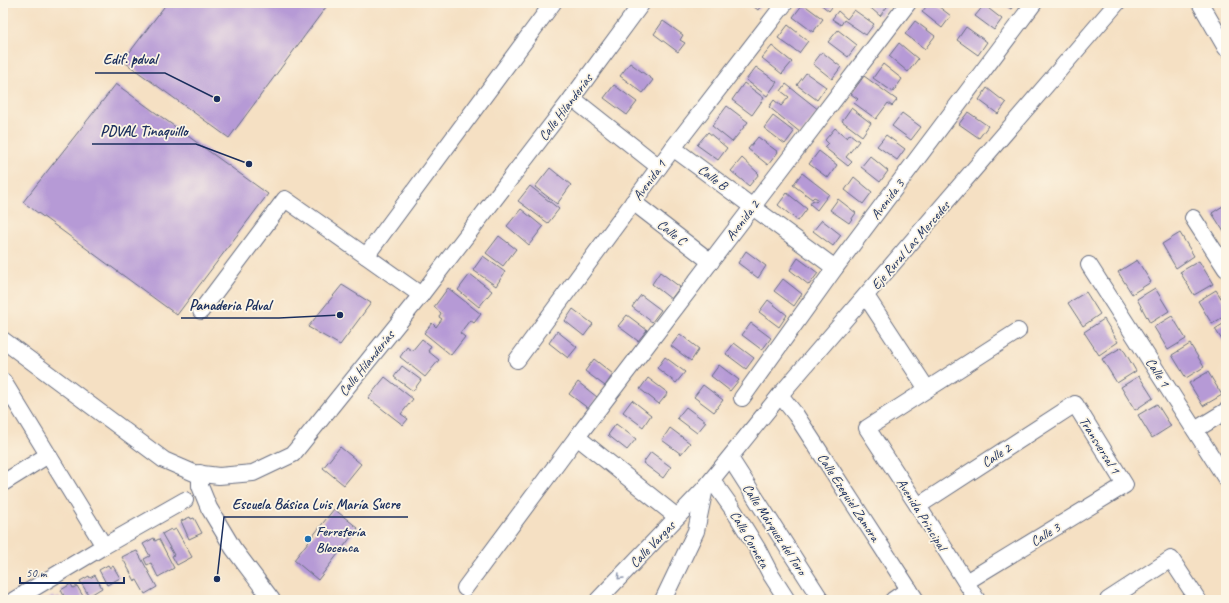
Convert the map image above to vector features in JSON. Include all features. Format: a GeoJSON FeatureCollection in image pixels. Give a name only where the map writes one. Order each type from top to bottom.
{"type":"FeatureCollection","features":[{"type":"Feature","properties":{"kind":"street"},"geometry":{"type":"LineString","coordinates":[[366,256],[553,3]]}},
{"type":"Feature","properties":{"kind":"street","name":"Calle Hilanderías"},"geometry":{"type":"LineString","coordinates":[[3,340],[164,460],[194,473],[219,476],[253,473],[293,454],[421,295],[572,98],[642,3]]}},
{"type":"Feature","properties":{"kind":"street","name":"Avenida 1"},"geometry":{"type":"LineString","coordinates":[[517,360],[673,148],[785,3]]}},
{"type":"Feature","properties":{"kind":"street","name":"Avenida 2"},"geometry":{"type":"LineString","coordinates":[[466,588],[577,437],[908,3]]}},
{"type":"Feature","properties":{"kind":"street","name":"Avenida 3"},"geometry":{"type":"LineString","coordinates":[[742,398],[835,268],[1034,3]]}},
{"type":"Feature","properties":{"kind":"street","name":"Eje Rural Las Mercedes"},"geometry":{"type":"LineString","coordinates":[[708,484],[780,395],[1117,3]]}},
{"type":"Feature","properties":{"kind":"street"},"geometry":{"type":"LineString","coordinates":[[1200,3],[1226,48]]}},
{"type":"Feature","properties":{"kind":"street"},"geometry":{"type":"LineString","coordinates":[[572,98],[659,167]]}},
{"type":"Feature","properties":{"kind":"street","name":"Calle B"},"geometry":{"type":"LineString","coordinates":[[673,148],[835,268]]}},
{"type":"Feature","properties":{"kind":"street"},"geometry":{"type":"LineString","coordinates":[[201,311],[285,199],[421,295]]}},
{"type":"Feature","properties":{"kind":"street","name":"Calle C"},"geometry":{"type":"LineString","coordinates":[[634,202],[711,262]]}},
{"type":"Feature","properties":{"kind":"street"},"geometry":{"type":"LineString","coordinates":[[1193,218],[1226,269]]}},
{"type":"Feature","properties":{"kind":"street","name":"Calle 1"},"geometry":{"type":"LineString","coordinates":[[1089,265],[1226,479]]}},
{"type":"Feature","properties":{"kind":"street"},"geometry":{"type":"LineString","coordinates":[[866,296],[927,389],[1018,331]]}},
{"type":"Feature","properties":{"kind":"street"},"geometry":{"type":"LineString","coordinates":[[3,381],[104,546]]}},
{"type":"Feature","properties":{"kind":"street","name":"Avenida Principal"},"geometry":{"type":"LineString","coordinates":[[927,389],[867,428],[977,600]]}},
{"type":"Feature","properties":{"kind":"street","name":"Calle Ezequiel Zamora"},"geometry":{"type":"LineString","coordinates":[[780,395],[796,415],[913,595]]}},
{"type":"Feature","properties":{"kind":"street","name":"Transversal 1"},"geometry":{"type":"LineString","coordinates":[[1075,404],[1125,485]]}},
{"type":"Feature","properties":{"kind":"street","name":"Calle 2"},"geometry":{"type":"LineString","coordinates":[[918,506],[1075,404]]}},
{"type":"Feature","properties":{"kind":"street"},"geometry":{"type":"LineString","coordinates":[[1195,430],[1226,410]]}},
{"type":"Feature","properties":{"kind":"street"},"geometry":{"type":"LineString","coordinates":[[577,437],[677,517]]}},
{"type":"Feature","properties":{"kind":"street"},"geometry":{"type":"LineString","coordinates":[[3,483],[48,455]]}},
{"type":"Feature","properties":{"kind":"street","name":"Calle Márquez del Toro"},"geometry":{"type":"LineString","coordinates":[[730,458],[821,600]]}},
{"type":"Feature","properties":{"kind":"street"},"geometry":{"type":"LineString","coordinates":[[200,473],[200,486],[209,508],[233,548],[272,600]]}},
{"type":"Feature","properties":{"kind":"street"},"geometry":{"type":"LineString","coordinates":[[663,600],[696,531],[708,484]]}},
{"type":"Feature","properties":{"kind":"street","name":"Calle Vargas"},"geometry":{"type":"LineString","coordinates":[[598,600],[708,484]]}},
{"type":"Feature","properties":{"kind":"street","name":"Calle Corneta"},"geometry":{"type":"LineString","coordinates":[[708,484],[734,511],[787,600]]}},
{"type":"Feature","properties":{"kind":"street","name":"Calle 3"},"geometry":{"type":"LineString","coordinates":[[966,582],[1125,485]]}},
{"type":"Feature","properties":{"kind":"street"},"geometry":{"type":"LineString","coordinates":[[14,600],[185,500]]}},
{"type":"Feature","properties":{"kind":"street"},"geometry":{"type":"LineString","coordinates":[[1108,600],[1171,559],[1198,600]]}},
{"type":"Feature","properties":{"kind":"street"},"geometry":{"type":"LineString","coordinates":[[893,600],[913,595]]}},
{"type":"Feature","properties":{"kind":"building"},"geometry":{"type":"Polygon","coordinates":[[[167,3],[329,3],[229,138],[123,61],[167,3]]]}},
{"type":"Feature","properties":{"kind":"building"},"geometry":{"type":"Polygon","coordinates":[[[749,3],[763,3],[758,10],[749,3]]]}},
{"type":"Feature","properties":{"kind":"building"},"geometry":{"type":"Polygon","coordinates":[[[819,3],[835,3],[829,11],[819,3]]]}},
{"type":"Feature","properties":{"kind":"building"},"geometry":{"type":"Polygon","coordinates":[[[865,3],[890,3],[880,16],[865,3]]]}},
{"type":"Feature","properties":{"kind":"building"},"geometry":{"type":"Polygon","coordinates":[[[929,3],[934,3],[951,16],[942,28],[922,12],[929,3]]]}},
{"type":"Feature","properties":{"kind":"building"},"geometry":{"type":"Polygon","coordinates":[[[1003,3],[1015,3],[1011,9],[1003,3]]]}},
{"type":"Feature","properties":{"kind":"building"},"geometry":{"type":"Polygon","coordinates":[[[803,4],[823,19],[813,32],[793,17],[803,4]]]}},
{"type":"Feature","properties":{"kind":"building"},"geometry":{"type":"Polygon","coordinates":[[[984,5],[1002,19],[994,30],[975,16],[984,5]]]}},
{"type":"Feature","properties":{"kind":"building"},"geometry":{"type":"Polygon","coordinates":[[[854,10],[874,24],[866,35],[844,20],[841,25],[832,19],[838,11],[847,19],[854,10]]]}},
{"type":"Feature","properties":{"kind":"building"},"geometry":{"type":"Polygon","coordinates":[[[663,21],[683,35],[680,40],[685,43],[678,52],[654,34],[663,21]]]}},
{"type":"Feature","properties":{"kind":"building"},"geometry":{"type":"Polygon","coordinates":[[[915,21],[935,36],[925,49],[905,34],[915,21]]]}},
{"type":"Feature","properties":{"kind":"building"},"geometry":{"type":"Polygon","coordinates":[[[788,25],[808,41],[799,53],[778,38],[788,25]]]}},
{"type":"Feature","properties":{"kind":"building"},"geometry":{"type":"Polygon","coordinates":[[[966,27],[987,42],[978,55],[957,40],[966,27]]]}},
{"type":"Feature","properties":{"kind":"building"},"geometry":{"type":"Polygon","coordinates":[[[838,30],[857,45],[848,57],[828,42],[838,30]]]}},
{"type":"Feature","properties":{"kind":"building"},"geometry":{"type":"Polygon","coordinates":[[[899,43],[918,59],[908,72],[889,56],[899,43]]]}},
{"type":"Feature","properties":{"kind":"building"},"geometry":{"type":"Polygon","coordinates":[[[772,46],[792,62],[782,74],[762,58],[772,46]]]}},
{"type":"Feature","properties":{"kind":"building"},"geometry":{"type":"Polygon","coordinates":[[[822,52],[841,67],[832,79],[813,64],[822,52]]]}},
{"type":"Feature","properties":{"kind":"building"},"geometry":{"type":"Polygon","coordinates":[[[630,63],[653,80],[643,93],[620,76],[630,63]]]}},
{"type":"Feature","properties":{"kind":"building"},"geometry":{"type":"Polygon","coordinates":[[[883,64],[902,79],[893,92],[873,78],[883,64]]]}},
{"type":"Feature","properties":{"kind":"building"},"geometry":{"type":"Polygon","coordinates":[[[756,67],[777,82],[767,96],[746,80],[756,67]]]}},
{"type":"Feature","properties":{"kind":"building"},"geometry":{"type":"Polygon","coordinates":[[[806,73],[826,87],[817,100],[797,85],[806,73]]]}},
{"type":"Feature","properties":{"kind":"building"},"geometry":{"type":"Polygon","coordinates":[[[864,76],[897,100],[892,106],[888,103],[876,119],[854,103],[858,99],[851,94],[864,76]]]}},
{"type":"Feature","properties":{"kind":"building"},"geometry":{"type":"Polygon","coordinates":[[[744,83],[764,98],[752,115],[732,100],[744,83]]]}},
{"type":"Feature","properties":{"kind":"building"},"geometry":{"type":"Polygon","coordinates":[[[116,84],[268,194],[177,315],[23,202],[116,84]]]}},
{"type":"Feature","properties":{"kind":"building"},"geometry":{"type":"Polygon","coordinates":[[[786,84],[819,110],[801,133],[769,107],[774,100],[781,106],[789,97],[781,91],[786,84]]]}},
{"type":"Feature","properties":{"kind":"building"},"geometry":{"type":"Polygon","coordinates":[[[614,85],[637,102],[627,115],[604,98],[614,85]]]}},
{"type":"Feature","properties":{"kind":"building"},"geometry":{"type":"Polygon","coordinates":[[[987,88],[1006,103],[998,114],[979,100],[987,88]]]}},
{"type":"Feature","properties":{"kind":"building"},"geometry":{"type":"Polygon","coordinates":[[[727,106],[748,122],[732,142],[712,126],[727,106]]]}},
{"type":"Feature","properties":{"kind":"building"},"geometry":{"type":"Polygon","coordinates":[[[851,108],[871,123],[862,136],[842,121],[851,108]]]}},
{"type":"Feature","properties":{"kind":"building"},"geometry":{"type":"Polygon","coordinates":[[[968,112],[988,126],[979,138],[959,124],[968,112]]]}},
{"type":"Feature","properties":{"kind":"building"},"geometry":{"type":"Polygon","coordinates":[[[902,113],[921,127],[911,140],[892,126],[902,113]]]}},
{"type":"Feature","properties":{"kind":"building"},"geometry":{"type":"Polygon","coordinates":[[[773,116],[794,132],[785,144],[764,128],[773,116]]]}},
{"type":"Feature","properties":{"kind":"building"},"geometry":{"type":"Polygon","coordinates":[[[835,128],[847,138],[850,134],[859,141],[846,157],[852,162],[848,166],[824,147],[828,143],[825,140],[835,128]]]}},
{"type":"Feature","properties":{"kind":"building"},"geometry":{"type":"Polygon","coordinates":[[[708,132],[727,148],[718,160],[697,145],[708,132]]]}},
{"type":"Feature","properties":{"kind":"building"},"geometry":{"type":"Polygon","coordinates":[[[886,135],[905,149],[897,160],[877,146],[886,135]]]}},
{"type":"Feature","properties":{"kind":"building"},"geometry":{"type":"Polygon","coordinates":[[[758,137],[778,152],[768,165],[748,149],[758,137]]]}},
{"type":"Feature","properties":{"kind":"building"},"geometry":{"type":"Polygon","coordinates":[[[819,151],[837,165],[828,178],[809,164],[819,151]]]}},
{"type":"Feature","properties":{"kind":"building"},"geometry":{"type":"Polygon","coordinates":[[[870,156],[888,171],[880,182],[861,167],[870,156]]]}},
{"type":"Feature","properties":{"kind":"building"},"geometry":{"type":"Polygon","coordinates":[[[742,158],[759,174],[749,186],[731,171],[742,158]]]}},
{"type":"Feature","properties":{"kind":"building"},"geometry":{"type":"Polygon","coordinates":[[[550,168],[571,185],[557,204],[535,187],[550,168]]]}},
{"type":"Feature","properties":{"kind":"building"},"geometry":{"type":"Polygon","coordinates":[[[802,173],[829,194],[817,210],[810,204],[813,200],[816,202],[818,199],[814,197],[812,199],[793,185],[802,173]]]}},
{"type":"Feature","properties":{"kind":"building"},"geometry":{"type":"Polygon","coordinates":[[[854,177],[872,192],[863,204],[845,190],[854,177]]]}},
{"type":"Feature","properties":{"kind":"building"},"geometry":{"type":"Polygon","coordinates":[[[530,186],[559,209],[548,223],[518,201],[530,186]]]}},
{"type":"Feature","properties":{"kind":"building"},"geometry":{"type":"Polygon","coordinates":[[[787,193],[807,209],[798,221],[778,205],[787,193]]]}},
{"type":"Feature","properties":{"kind":"building"},"geometry":{"type":"Polygon","coordinates":[[[838,199],[856,213],[849,223],[830,210],[838,199]]]}},
{"type":"Feature","properties":{"kind":"building"},"geometry":{"type":"Polygon","coordinates":[[[1226,204],[1226,235],[1212,213],[1226,204]]]}},
{"type":"Feature","properties":{"kind":"building"},"geometry":{"type":"Polygon","coordinates":[[[521,209],[543,227],[529,245],[507,226],[521,209]]]}},
{"type":"Feature","properties":{"kind":"building"},"geometry":{"type":"Polygon","coordinates":[[[822,220],[841,235],[833,246],[813,231],[822,220]]]}},
{"type":"Feature","properties":{"kind":"building"},"geometry":{"type":"Polygon","coordinates":[[[1180,233],[1194,256],[1176,268],[1162,244],[1180,233]]]}},
{"type":"Feature","properties":{"kind":"building"},"geometry":{"type":"Polygon","coordinates":[[[499,236],[516,249],[503,266],[486,253],[499,236]]]}},
{"type":"Feature","properties":{"kind":"building"},"geometry":{"type":"Polygon","coordinates":[[[746,251],[766,266],[758,278],[738,263],[746,251]]]}},
{"type":"Feature","properties":{"kind":"building"},"geometry":{"type":"Polygon","coordinates":[[[483,256],[505,272],[496,286],[473,270],[483,256]]]}},
{"type":"Feature","properties":{"kind":"building"},"geometry":{"type":"Polygon","coordinates":[[[798,258],[818,273],[809,285],[790,270],[798,258]]]}},
{"type":"Feature","properties":{"kind":"building"},"geometry":{"type":"Polygon","coordinates":[[[1137,260],[1151,282],[1132,294],[1118,272],[1137,260]]]}},
{"type":"Feature","properties":{"kind":"building"},"geometry":{"type":"Polygon","coordinates":[[[1199,261],[1213,284],[1194,295],[1180,272],[1199,261]]]}},
{"type":"Feature","properties":{"kind":"building"},"geometry":{"type":"Polygon","coordinates":[[[660,272],[680,287],[671,299],[652,284],[660,272]]]}},
{"type":"Feature","properties":{"kind":"building"},"geometry":{"type":"Polygon","coordinates":[[[470,274],[492,291],[479,307],[458,290],[470,274]]]}},
{"type":"Feature","properties":{"kind":"building"},"geometry":{"type":"Polygon","coordinates":[[[783,279],[802,294],[794,306],[774,291],[783,279]]]}},
{"type":"Feature","properties":{"kind":"building"},"geometry":{"type":"Polygon","coordinates":[[[342,285],[371,303],[340,345],[308,327],[342,285]]]}},
{"type":"Feature","properties":{"kind":"building"},"geometry":{"type":"Polygon","coordinates":[[[448,288],[481,314],[474,323],[470,320],[460,333],[465,337],[451,355],[424,333],[432,323],[436,327],[442,319],[439,317],[441,313],[434,307],[448,288]]]}},
{"type":"Feature","properties":{"kind":"building"},"geometry":{"type":"Polygon","coordinates":[[[1155,288],[1169,311],[1150,323],[1137,299],[1155,288]]]}},
{"type":"Feature","properties":{"kind":"building"},"geometry":{"type":"Polygon","coordinates":[[[1216,290],[1226,306],[1226,315],[1212,324],[1198,301],[1216,290]]]}},
{"type":"Feature","properties":{"kind":"building"},"geometry":{"type":"Polygon","coordinates":[[[1086,292],[1100,314],[1083,326],[1068,303],[1086,292]]]}},
{"type":"Feature","properties":{"kind":"building"},"geometry":{"type":"Polygon","coordinates":[[[641,295],[661,310],[652,322],[632,307],[641,295]]]}},
{"type":"Feature","properties":{"kind":"building"},"geometry":{"type":"Polygon","coordinates":[[[768,300],[787,315],[779,327],[759,312],[768,300]]]}},
{"type":"Feature","properties":{"kind":"building"},"geometry":{"type":"Polygon","coordinates":[[[573,309],[593,324],[584,336],[565,321],[573,309]]]}},
{"type":"Feature","properties":{"kind":"building"},"geometry":{"type":"Polygon","coordinates":[[[627,315],[647,330],[638,341],[618,326],[627,315]]]}},
{"type":"Feature","properties":{"kind":"building"},"geometry":{"type":"Polygon","coordinates":[[[1172,316],[1186,339],[1168,350],[1154,327],[1172,316]]]}},
{"type":"Feature","properties":{"kind":"building"},"geometry":{"type":"Polygon","coordinates":[[[1104,319],[1118,342],[1099,355],[1084,332],[1104,319]]]}},
{"type":"Feature","properties":{"kind":"building"},"geometry":{"type":"Polygon","coordinates":[[[1226,322],[1226,346],[1215,329],[1226,322]]]}},
{"type":"Feature","properties":{"kind":"building"},"geometry":{"type":"Polygon","coordinates":[[[751,323],[771,338],[762,350],[742,335],[751,323]]]}},
{"type":"Feature","properties":{"kind":"building"},"geometry":{"type":"Polygon","coordinates":[[[557,331],[577,347],[568,358],[549,343],[557,331]]]}},
{"type":"Feature","properties":{"kind":"building"},"geometry":{"type":"Polygon","coordinates":[[[680,334],[699,349],[691,361],[671,346],[680,334]]]}},
{"type":"Feature","properties":{"kind":"building"},"geometry":{"type":"Polygon","coordinates":[[[422,339],[431,346],[428,351],[439,360],[425,377],[400,357],[407,347],[412,351],[422,339]]]}},
{"type":"Feature","properties":{"kind":"building"},"geometry":{"type":"Polygon","coordinates":[[[734,343],[754,358],[746,369],[726,354],[734,343]]]}},
{"type":"Feature","properties":{"kind":"building"},"geometry":{"type":"Polygon","coordinates":[[[1190,344],[1204,367],[1186,378],[1172,355],[1190,344]]]}},
{"type":"Feature","properties":{"kind":"building"},"geometry":{"type":"Polygon","coordinates":[[[1122,347],[1136,371],[1117,383],[1102,359],[1122,347]]]}},
{"type":"Feature","properties":{"kind":"building"},"geometry":{"type":"Polygon","coordinates":[[[665,357],[685,372],[676,383],[657,368],[665,357]]]}},
{"type":"Feature","properties":{"kind":"building"},"geometry":{"type":"Polygon","coordinates":[[[594,359],[613,374],[605,386],[585,371],[594,359]]]}},
{"type":"Feature","properties":{"kind":"building"},"geometry":{"type":"Polygon","coordinates":[[[719,365],[739,380],[730,391],[711,376],[719,365]]]}},
{"type":"Feature","properties":{"kind":"building"},"geometry":{"type":"Polygon","coordinates":[[[402,366],[421,380],[413,391],[394,377],[402,366]]]}},
{"type":"Feature","properties":{"kind":"building"},"geometry":{"type":"Polygon","coordinates":[[[1208,372],[1222,395],[1203,406],[1189,383],[1208,372]]]}},
{"type":"Feature","properties":{"kind":"building"},"geometry":{"type":"Polygon","coordinates":[[[1139,376],[1153,398],[1135,410],[1121,387],[1139,376]]]}},
{"type":"Feature","properties":{"kind":"building"},"geometry":{"type":"Polygon","coordinates":[[[385,377],[413,399],[401,414],[408,419],[403,425],[368,398],[385,377]]]}},
{"type":"Feature","properties":{"kind":"building"},"geometry":{"type":"Polygon","coordinates":[[[648,378],[668,393],[659,404],[640,389],[648,378]]]}},
{"type":"Feature","properties":{"kind":"building"},"geometry":{"type":"Polygon","coordinates":[[[578,382],[597,397],[589,409],[569,394],[578,382]]]}},
{"type":"Feature","properties":{"kind":"building"},"geometry":{"type":"Polygon","coordinates":[[[703,385],[723,400],[714,412],[694,397],[703,385]]]}},
{"type":"Feature","properties":{"kind":"building"},"geometry":{"type":"Polygon","coordinates":[[[632,400],[651,415],[643,427],[623,412],[632,400]]]}},
{"type":"Feature","properties":{"kind":"building"},"geometry":{"type":"Polygon","coordinates":[[[1157,404],[1171,426],[1152,438],[1138,415],[1157,404]]]}},
{"type":"Feature","properties":{"kind":"building"},"geometry":{"type":"Polygon","coordinates":[[[686,407],[706,422],[697,433],[677,418],[686,407]]]}},
{"type":"Feature","properties":{"kind":"building"},"geometry":{"type":"Polygon","coordinates":[[[616,424],[636,439],[627,450],[608,435],[616,424]]]}},
{"type":"Feature","properties":{"kind":"building"},"geometry":{"type":"Polygon","coordinates":[[[670,428],[690,443],[681,454],[662,440],[670,428]]]}},
{"type":"Feature","properties":{"kind":"building"},"geometry":{"type":"Polygon","coordinates":[[[340,447],[361,464],[344,485],[323,468],[340,447]]]}},
{"type":"Feature","properties":{"kind":"building"},"geometry":{"type":"Polygon","coordinates":[[[651,452],[671,467],[663,478],[643,463],[651,452]]]}},
{"type":"Feature","properties":{"kind":"building"},"geometry":{"type":"Polygon","coordinates":[[[334,509],[358,528],[318,580],[294,560],[334,509]]]}},
{"type":"Feature","properties":{"kind":"building"},"geometry":{"type":"Polygon","coordinates":[[[190,517],[191,519],[194,518],[202,533],[189,539],[181,521],[190,517]]]}},
{"type":"Feature","properties":{"kind":"building"},"geometry":{"type":"Polygon","coordinates":[[[171,529],[172,531],[176,529],[192,557],[177,565],[172,556],[174,555],[162,534],[171,529]]]}},
{"type":"Feature","properties":{"kind":"building"},"geometry":{"type":"Polygon","coordinates":[[[154,538],[155,541],[159,539],[174,568],[158,577],[151,563],[147,565],[144,559],[150,556],[143,544],[154,538]]]}},
{"type":"Feature","properties":{"kind":"building"},"geometry":{"type":"Polygon","coordinates":[[[137,551],[157,587],[145,594],[137,580],[135,581],[122,557],[137,551]]]}},
{"type":"Feature","properties":{"kind":"building"},"geometry":{"type":"Polygon","coordinates":[[[108,565],[110,568],[113,566],[120,578],[107,585],[99,570],[108,565]]]}},
{"type":"Feature","properties":{"kind":"building"},"geometry":{"type":"Polygon","coordinates":[[[95,575],[102,588],[89,596],[80,581],[89,576],[90,578],[95,575]]]}},
{"type":"Feature","properties":{"kind":"building"},"geometry":{"type":"Polygon","coordinates":[[[71,584],[73,588],[77,586],[83,596],[77,600],[66,600],[61,590],[71,584]]]}},
{"type":"Feature","properties":{"kind":"building"},"geometry":{"type":"Polygon","coordinates":[[[53,596],[54,599],[59,597],[61,600],[46,600],[53,596]]]}},
{"type":"Feature","properties":{"kind":"place","name":"Edif. pdval"},"geometry":{"type":"Point","coordinates":[217,99]}},
{"type":"Feature","properties":{"kind":"place","name":"PDVAL Tinaquillo"},"geometry":{"type":"Point","coordinates":[249,164]}},
{"type":"Feature","properties":{"kind":"place","name":"Panaderia Pdval"},"geometry":{"type":"Point","coordinates":[340,315]}},
{"type":"Feature","properties":{"kind":"place","name":"Ferretería Blocenca"},"geometry":{"type":"Point","coordinates":[308,539]}},
{"type":"Feature","properties":{"kind":"place","name":"Escuela Básica Luis María Sucre"},"geometry":{"type":"Point","coordinates":[217,579]}}]}
